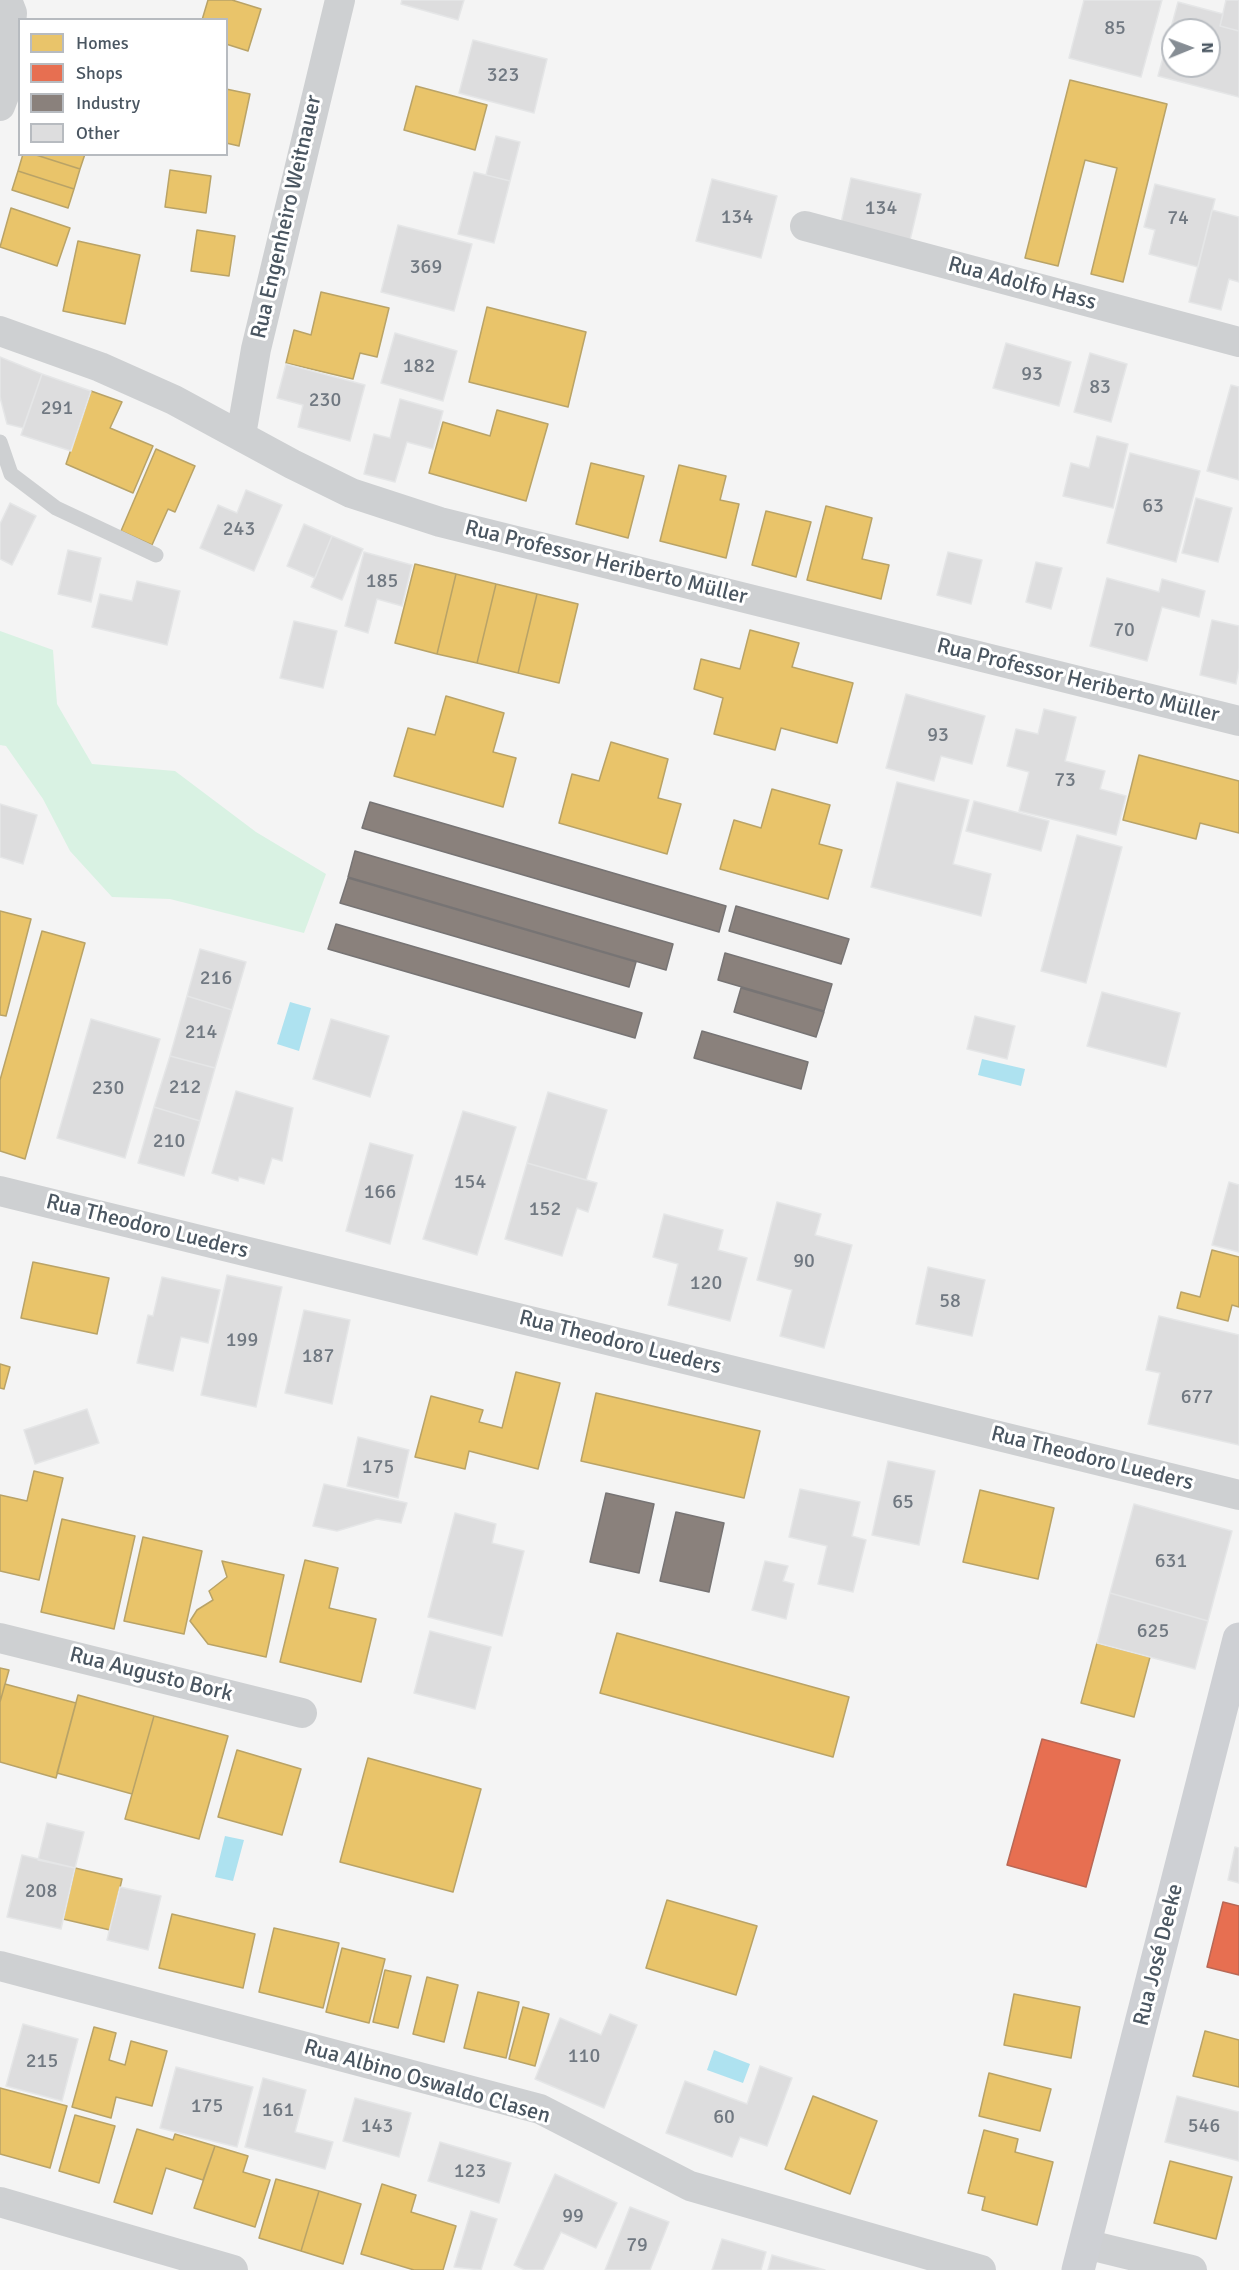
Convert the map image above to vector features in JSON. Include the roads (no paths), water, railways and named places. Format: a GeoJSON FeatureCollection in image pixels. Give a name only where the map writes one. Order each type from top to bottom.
{"type":"FeatureCollection","features":[{"type":"Feature","properties":{"kind":"street"},"geometry":{"type":"LineString","coordinates":[[0,106],[5,93],[12,13],[7,0]]}},
{"type":"Feature","properties":{"kind":"street","name":"Rua Engenheiro Weitnauer"},"geometry":{"type":"LineString","coordinates":[[241,435],[256,349],[340,0]]}},
{"type":"Feature","properties":{"kind":"street","name":"Rua Adolfo Hass"},"geometry":{"type":"LineString","coordinates":[[805,226],[1239,342]]}},
{"type":"Feature","properties":{"kind":"street","name":"Rua Professor Heriberto Müller"},"geometry":{"type":"LineString","coordinates":[[0,331],[100,367],[241,435],[292,464],[351,492],[440,522],[1239,721]]}},
{"type":"Feature","properties":{"kind":"street","name":"Rua Theodoro Lueders"},"geometry":{"type":"LineString","coordinates":[[0,1191],[1239,1495]]}},
{"type":"Feature","properties":{"kind":"street","name":"Rua Augusto Bork"},"geometry":{"type":"LineString","coordinates":[[0,1638],[302,1713]]}},
{"type":"Feature","properties":{"kind":"street","name":"Rua José Deeke"},"geometry":{"type":"LineString","coordinates":[[1082,2257],[1239,1639]]}},
{"type":"Feature","properties":{"kind":"street","name":"Rua Albino Oswaldo Clasen"},"geometry":{"type":"LineString","coordinates":[[0,1966],[540,2109],[690,2186],[981,2270]]}},
{"type":"Feature","properties":{"kind":"street"},"geometry":{"type":"LineString","coordinates":[[0,2202],[233,2270]]}},
{"type":"Feature","properties":{"kind":"street"},"geometry":{"type":"LineString","coordinates":[[1082,2257],[1192,2270]]}},
{"type":"Feature","properties":{"kind":"lane"},"geometry":{"type":"LineString","coordinates":[[0,442],[11,474],[56,508],[156,555]]}},
{"type":"Feature","properties":{"kind":"water"},"geometry":{"type":"Polygon","coordinates":[[[290,1002],[311,1008],[299,1051],[277,1044],[290,1002]]]}},
{"type":"Feature","properties":{"kind":"water"},"geometry":{"type":"Polygon","coordinates":[[[982,1059],[1025,1069],[1021,1086],[978,1075],[982,1059]]]}},
{"type":"Feature","properties":{"kind":"water"},"geometry":{"type":"Polygon","coordinates":[[[225,1836],[244,1840],[233,1881],[215,1877],[225,1836]]]}},
{"type":"Feature","properties":{"kind":"water"},"geometry":{"type":"Polygon","coordinates":[[[714,2050],[750,2064],[743,2083],[707,2070],[714,2050]]]}}]}
